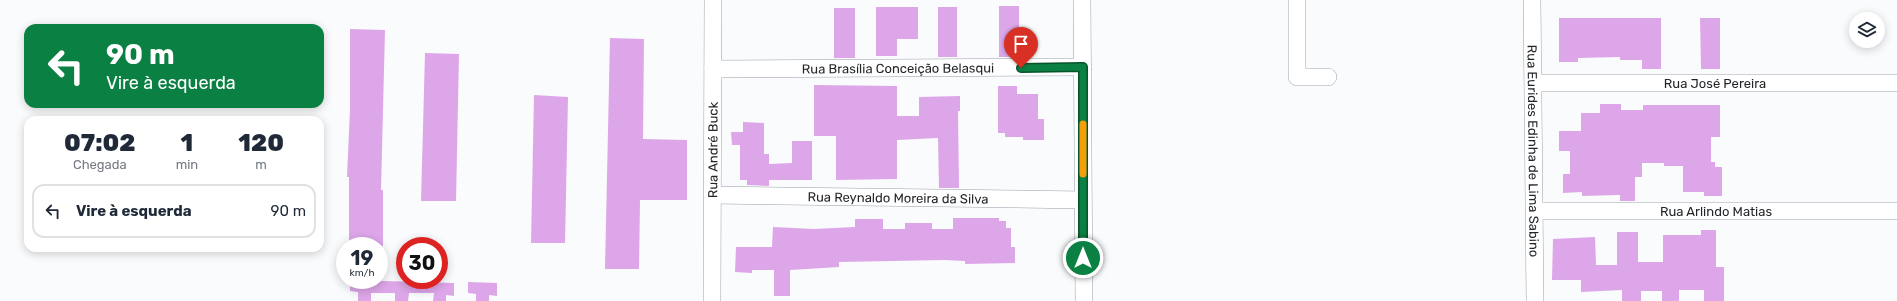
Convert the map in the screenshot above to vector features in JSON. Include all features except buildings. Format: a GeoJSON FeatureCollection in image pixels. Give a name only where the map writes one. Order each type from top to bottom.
{"type":"FeatureCollection","features":[{"type":"Feature","properties":{"kind":"street","name":"Rua André Buck"},"geometry":{"type":"LineString","coordinates":[[712,301],[713,0]]}},
{"type":"Feature","properties":{"kind":"street"},"geometry":{"type":"LineString","coordinates":[[1082,0],[1084,301]]}},
{"type":"Feature","properties":{"kind":"street"},"geometry":{"type":"LineString","coordinates":[[1297,0],[1297,76],[1328,76]]}},
{"type":"Feature","properties":{"kind":"street","name":"Rua Eurides Edinha de Lima Sabino"},"geometry":{"type":"LineString","coordinates":[[1532,0],[1535,301]]}},
{"type":"Feature","properties":{"kind":"street","name":"Rua Brasília Conceição Belasqui"},"geometry":{"type":"LineString","coordinates":[[712,69],[1083,67]]}},
{"type":"Feature","properties":{"kind":"street","name":"Rua José Pereira"},"geometry":{"type":"LineString","coordinates":[[1534,83],[1897,83]]}},
{"type":"Feature","properties":{"kind":"street","name":"Rua Reynaldo Moreira da Silva"},"geometry":{"type":"LineString","coordinates":[[713,196],[1083,200]]}},
{"type":"Feature","properties":{"kind":"street","name":"Rua Arlindo Matias"},"geometry":{"type":"LineString","coordinates":[[1535,211],[1897,211]]}},
{"type":"Feature","properties":{"kind":"slow traffic"},"geometry":{"type":"LineString","coordinates":[[1083,124],[1083,174]]}},
{"type":"Feature","properties":{"kind":"route"},"geometry":{"type":"LineString","coordinates":[[1021,68],[1083,67],[1083,258]]}}]}
